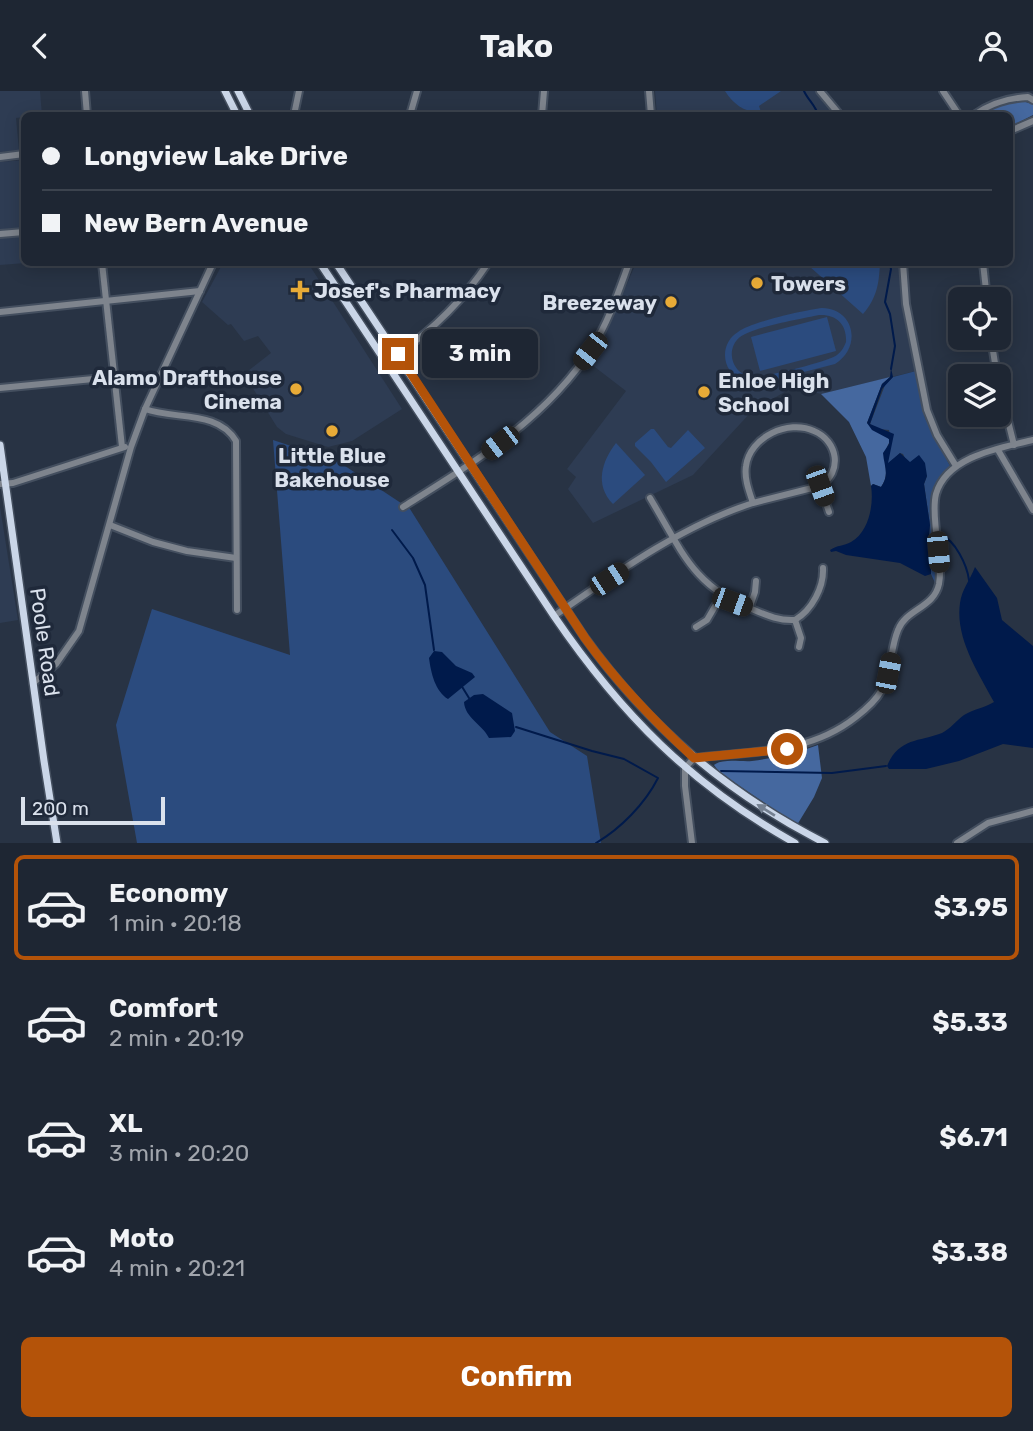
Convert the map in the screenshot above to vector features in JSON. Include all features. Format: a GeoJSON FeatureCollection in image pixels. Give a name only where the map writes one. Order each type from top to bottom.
{"type":"FeatureCollection","features":[{"type":"Feature","properties":{"kind":"main road"},"geometry":{"type":"LineString","coordinates":[[225,91],[236,112]]}},
{"type":"Feature","properties":{"kind":"main road"},"geometry":{"type":"LineString","coordinates":[[238,91],[248,112]]}},
{"type":"Feature","properties":{"kind":"main road"},"geometry":{"type":"LineString","coordinates":[[322,266],[554,616],[614,697],[685,768],[739,810],[795,843]]}},
{"type":"Feature","properties":{"kind":"main road"},"geometry":{"type":"LineString","coordinates":[[336,266],[398,354],[599,658],[628,692],[694,758],[747,799],[787,824],[825,843]]}},
{"type":"Feature","properties":{"kind":"main road"},"geometry":{"type":"LineString","coordinates":[[363,326],[387,353],[398,354]]}},
{"type":"Feature","properties":{"kind":"main road"},"geometry":{"type":"LineString","coordinates":[[388,364],[399,365],[426,397]]}},
{"type":"Feature","properties":{"kind":"main road","name":"Poole Road"},"geometry":{"type":"LineString","coordinates":[[0,445],[2,485],[57,843]]}},
{"type":"Feature","properties":{"kind":"street"},"geometry":{"type":"LineString","coordinates":[[85,91],[87,112]]}},
{"type":"Feature","properties":{"kind":"street"},"geometry":{"type":"LineString","coordinates":[[295,112],[299,91]]}},
{"type":"Feature","properties":{"kind":"street"},"geometry":{"type":"LineString","coordinates":[[411,112],[417,91]]}},
{"type":"Feature","properties":{"kind":"street"},"geometry":{"type":"LineString","coordinates":[[542,112],[544,91]]}},
{"type":"Feature","properties":{"kind":"street"},"geometry":{"type":"LineString","coordinates":[[649,91],[651,112]]}},
{"type":"Feature","properties":{"kind":"street"},"geometry":{"type":"LineString","coordinates":[[820,91],[838,112]]}},
{"type":"Feature","properties":{"kind":"street"},"geometry":{"type":"LineString","coordinates":[[943,91],[957,112]]}},
{"type":"Feature","properties":{"kind":"street"},"geometry":{"type":"LineString","coordinates":[[979,112],[1005,100],[1028,97],[1033,100]]}},
{"type":"Feature","properties":{"kind":"street"},"geometry":{"type":"LineString","coordinates":[[1013,130],[1033,121]]}},
{"type":"Feature","properties":{"kind":"street"},"geometry":{"type":"LineString","coordinates":[[0,157],[21,154]]}},
{"type":"Feature","properties":{"kind":"street"},"geometry":{"type":"LineString","coordinates":[[0,234],[21,232]]}},
{"type":"Feature","properties":{"kind":"street"},"geometry":{"type":"LineString","coordinates":[[102,266],[122,447]]}},
{"type":"Feature","properties":{"kind":"street"},"geometry":{"type":"LineString","coordinates":[[33,683],[56,664],[79,631],[131,447],[145,409],[212,266]]}},
{"type":"Feature","properties":{"kind":"street"},"geometry":{"type":"LineString","coordinates":[[398,354],[443,318],[486,266]]}},
{"type":"Feature","properties":{"kind":"street"},"geometry":{"type":"LineString","coordinates":[[403,507],[470,465],[537,411],[577,367],[596,341],[628,266]]}},
{"type":"Feature","properties":{"kind":"street"},"geometry":{"type":"LineString","coordinates":[[903,266],[906,305],[927,410],[937,435],[956,466]]}},
{"type":"Feature","properties":{"kind":"street"},"geometry":{"type":"LineString","coordinates":[[983,266],[986,287]]}},
{"type":"Feature","properties":{"kind":"street"},"geometry":{"type":"LineString","coordinates":[[0,312],[200,291]]}},
{"type":"Feature","properties":{"kind":"street"},"geometry":{"type":"LineString","coordinates":[[0,388],[114,377]]}},
{"type":"Feature","properties":{"kind":"street"},"geometry":{"type":"LineString","coordinates":[[145,409],[216,422],[230,431],[236,442],[237,610]]}},
{"type":"Feature","properties":{"kind":"street"},"geometry":{"type":"LineString","coordinates":[[554,616],[645,555],[724,513],[820,486],[829,479],[835,466],[834,454],[827,441],[811,429],[798,427],[784,429],[761,440],[748,457],[745,473],[753,503]]}},
{"type":"Feature","properties":{"kind":"street"},"geometry":{"type":"LineString","coordinates":[[1009,427],[1013,445]]}},
{"type":"Feature","properties":{"kind":"street"},"geometry":{"type":"LineString","coordinates":[[692,843],[685,768],[694,758],[787,749],[817,740],[841,728],[872,704],[886,680],[899,627],[909,615],[929,602],[938,587],[940,573],[934,510],[935,498],[942,481],[956,466],[972,458],[1033,440]]}},
{"type":"Feature","properties":{"kind":"street"},"geometry":{"type":"LineString","coordinates":[[2,485],[122,447],[131,447]]}},
{"type":"Feature","properties":{"kind":"street"},"geometry":{"type":"LineString","coordinates":[[998,450],[1033,510]]}},
{"type":"Feature","properties":{"kind":"street"},"geometry":{"type":"LineString","coordinates":[[820,486],[829,512]]}},
{"type":"Feature","properties":{"kind":"street"},"geometry":{"type":"LineString","coordinates":[[650,498],[695,572],[721,596],[776,619],[795,619],[811,606],[824,578],[823,568]]}},
{"type":"Feature","properties":{"kind":"street"},"geometry":{"type":"LineString","coordinates":[[110,525],[153,542],[187,551],[236,558]]}},
{"type":"Feature","properties":{"kind":"street"},"geometry":{"type":"LineString","coordinates":[[749,608],[756,581]]}},
{"type":"Feature","properties":{"kind":"street"},"geometry":{"type":"LineString","coordinates":[[696,627],[707,619],[721,596]]}},
{"type":"Feature","properties":{"kind":"street"},"geometry":{"type":"LineString","coordinates":[[795,619],[801,638],[799,647]]}},
{"type":"Feature","properties":{"kind":"street"},"geometry":{"type":"LineString","coordinates":[[957,843],[988,823],[1033,811]]}},
{"type":"Feature","properties":{"kind":"shaded area"},"geometry":{"type":"Polygon","coordinates":[[[0,91],[40,91],[42,112],[21,112],[21,117],[16,118],[19,150],[0,152],[0,91]]]}},
{"type":"Feature","properties":{"kind":"shaded area"},"geometry":{"type":"Polygon","coordinates":[[[655,91],[816,91],[833,112],[657,112],[655,91]]]}},
{"type":"Feature","properties":{"kind":"shaded area"},"geometry":{"type":"Polygon","coordinates":[[[725,91],[781,91],[759,106],[761,112],[740,107],[725,91]]]}},
{"type":"Feature","properties":{"kind":"shaded area"},"geometry":{"type":"Polygon","coordinates":[[[1018,100],[1033,104],[1033,115],[1013,125],[1013,112],[987,112],[1018,100]]]}},
{"type":"Feature","properties":{"kind":"shaded area"},"geometry":{"type":"Polygon","coordinates":[[[21,160],[21,263],[0,265],[0,162],[21,160]]]}},
{"type":"Feature","properties":{"kind":"shaded area"},"geometry":{"type":"Polygon","coordinates":[[[221,266],[310,266],[402,409],[352,441],[328,447],[286,434],[277,427],[244,374],[271,353],[258,336],[244,341],[231,324],[228,325],[202,302],[221,266]]]}},
{"type":"Feature","properties":{"kind":"shaded area","name":"Enloe High School"},"geometry":{"type":"Polygon","coordinates":[[[635,266],[900,266],[904,310],[916,371],[821,394],[793,387],[752,411],[693,475],[593,523],[568,489],[576,477],[567,469],[626,391],[587,361],[607,330],[635,266]]]}},
{"type":"Feature","properties":{"kind":"shaded area"},"geometry":{"type":"Polygon","coordinates":[[[809,266],[880,266],[876,290],[863,314],[809,266]]]}},
{"type":"Feature","properties":{"kind":"shaded area"},"geometry":{"type":"Polygon","coordinates":[[[822,308],[833,310],[848,322],[851,339],[844,357],[835,364],[741,388],[739,382],[742,381],[730,370],[725,359],[728,342],[733,336],[754,324],[822,308]],[[825,315],[746,333],[735,342],[732,349],[736,367],[746,376],[759,377],[832,358],[843,349],[846,336],[839,321],[825,315]]]}},
{"type":"Feature","properties":{"kind":"shaded area"},"geometry":{"type":"Polygon","coordinates":[[[827,317],[836,351],[760,371],[751,337],[827,317]]]}},
{"type":"Feature","properties":{"kind":"shaded area"},"geometry":{"type":"Polygon","coordinates":[[[891,368],[893,377],[882,389],[870,424],[894,434],[888,463],[900,453],[910,462],[919,455],[925,463],[927,476],[924,484],[930,525],[928,545],[931,574],[925,576],[900,563],[830,550],[851,542],[862,532],[871,509],[871,486],[873,484],[881,487],[885,478],[883,453],[889,439],[872,430],[867,423],[882,384],[890,377],[891,368]]]}},
{"type":"Feature","properties":{"kind":"shaded area"},"geometry":{"type":"Polygon","coordinates":[[[916,371],[925,418],[950,466],[934,489],[931,501],[936,585],[931,574],[928,545],[930,525],[924,484],[927,476],[900,453],[888,464],[889,430],[878,429],[870,424],[885,385],[893,377],[916,371]]]}},
{"type":"Feature","properties":{"kind":"shaded area"},"geometry":{"type":"Polygon","coordinates":[[[890,377],[882,384],[867,423],[890,441],[885,455],[884,481],[881,487],[873,484],[871,486],[866,457],[849,422],[821,394],[890,377]]]}},
{"type":"Feature","properties":{"kind":"shaded area"},"geometry":{"type":"Polygon","coordinates":[[[651,429],[671,448],[688,430],[705,448],[666,482],[635,446],[651,429]]]}},
{"type":"Feature","properties":{"kind":"shaded area"},"geometry":{"type":"Polygon","coordinates":[[[273,440],[339,462],[410,509],[550,732],[587,756],[601,843],[137,843],[116,725],[152,609],[290,655],[273,440]]]}},
{"type":"Feature","properties":{"kind":"shaded area"},"geometry":{"type":"Polygon","coordinates":[[[616,443],[645,475],[613,504],[603,489],[602,473],[607,457],[616,443]]]}},
{"type":"Feature","properties":{"kind":"shaded area"},"geometry":{"type":"Polygon","coordinates":[[[0,507],[18,620],[0,623],[0,507]]]}},
{"type":"Feature","properties":{"kind":"shaded area"},"geometry":{"type":"Polygon","coordinates":[[[975,567],[997,598],[1002,620],[1033,646],[1033,748],[1003,744],[959,761],[926,769],[889,769],[887,766],[892,757],[903,746],[942,733],[964,715],[994,702],[964,642],[959,616],[961,598],[975,567]]]}},
{"type":"Feature","properties":{"kind":"shaded area"},"geometry":{"type":"Polygon","coordinates":[[[434,651],[442,652],[456,666],[475,677],[448,699],[440,691],[432,675],[429,658],[434,651]]]}},
{"type":"Feature","properties":{"kind":"shaded area"},"geometry":{"type":"Polygon","coordinates":[[[483,694],[512,713],[515,731],[511,737],[489,738],[467,712],[464,702],[474,695],[483,694]]]}},
{"type":"Feature","properties":{"kind":"shaded area"},"geometry":{"type":"Polygon","coordinates":[[[818,745],[822,778],[797,825],[719,772],[714,765],[727,761],[769,758],[818,745]]]}},
{"type":"Feature","properties":{"kind":"waterway"},"geometry":{"type":"LineString","coordinates":[[804,91],[817,112]]}},
{"type":"Feature","properties":{"kind":"waterway"},"geometry":{"type":"LineString","coordinates":[[890,266],[885,302],[890,314],[895,346],[891,369]]}},
{"type":"Feature","properties":{"kind":"waterway"},"geometry":{"type":"LineString","coordinates":[[392,530],[413,558],[425,585],[434,650]]}},
{"type":"Feature","properties":{"kind":"waterway"},"geometry":{"type":"LineString","coordinates":[[941,535],[951,542],[959,554],[969,580]]}},
{"type":"Feature","properties":{"kind":"waterway"},"geometry":{"type":"LineString","coordinates":[[461,685],[469,698]]}},
{"type":"Feature","properties":{"kind":"waterway"},"geometry":{"type":"LineString","coordinates":[[516,727],[624,759],[658,778],[631,815],[596,843]]}},
{"type":"Feature","properties":{"kind":"waterway"},"geometry":{"type":"LineString","coordinates":[[721,771],[832,773],[886,766]]}},
{"type":"Feature","properties":{"kind":"place","name":"Towers"},"geometry":{"type":"Point","coordinates":[757,283]}},
{"type":"Feature","properties":{"kind":"place","name":"Josef's Pharmacy"},"geometry":{"type":"Point","coordinates":[300,290]}},
{"type":"Feature","properties":{"kind":"place","name":"Breezeway"},"geometry":{"type":"Point","coordinates":[671,302]}},
{"type":"Feature","properties":{"kind":"place","name":"Alamo Drafthouse Cinema"},"geometry":{"type":"Point","coordinates":[296,389]}},
{"type":"Feature","properties":{"kind":"place","name":"Enloe High School"},"geometry":{"type":"Point","coordinates":[704,392]}},
{"type":"Feature","properties":{"kind":"place","name":"Little Blue Bakehouse"},"geometry":{"type":"Point","coordinates":[332,431]}},
{"type":"Feature","properties":{"kind":"route"},"geometry":{"type":"LineString","coordinates":[[398,354],[585,638],[649,716],[694,758],[787,749]]}}]}
